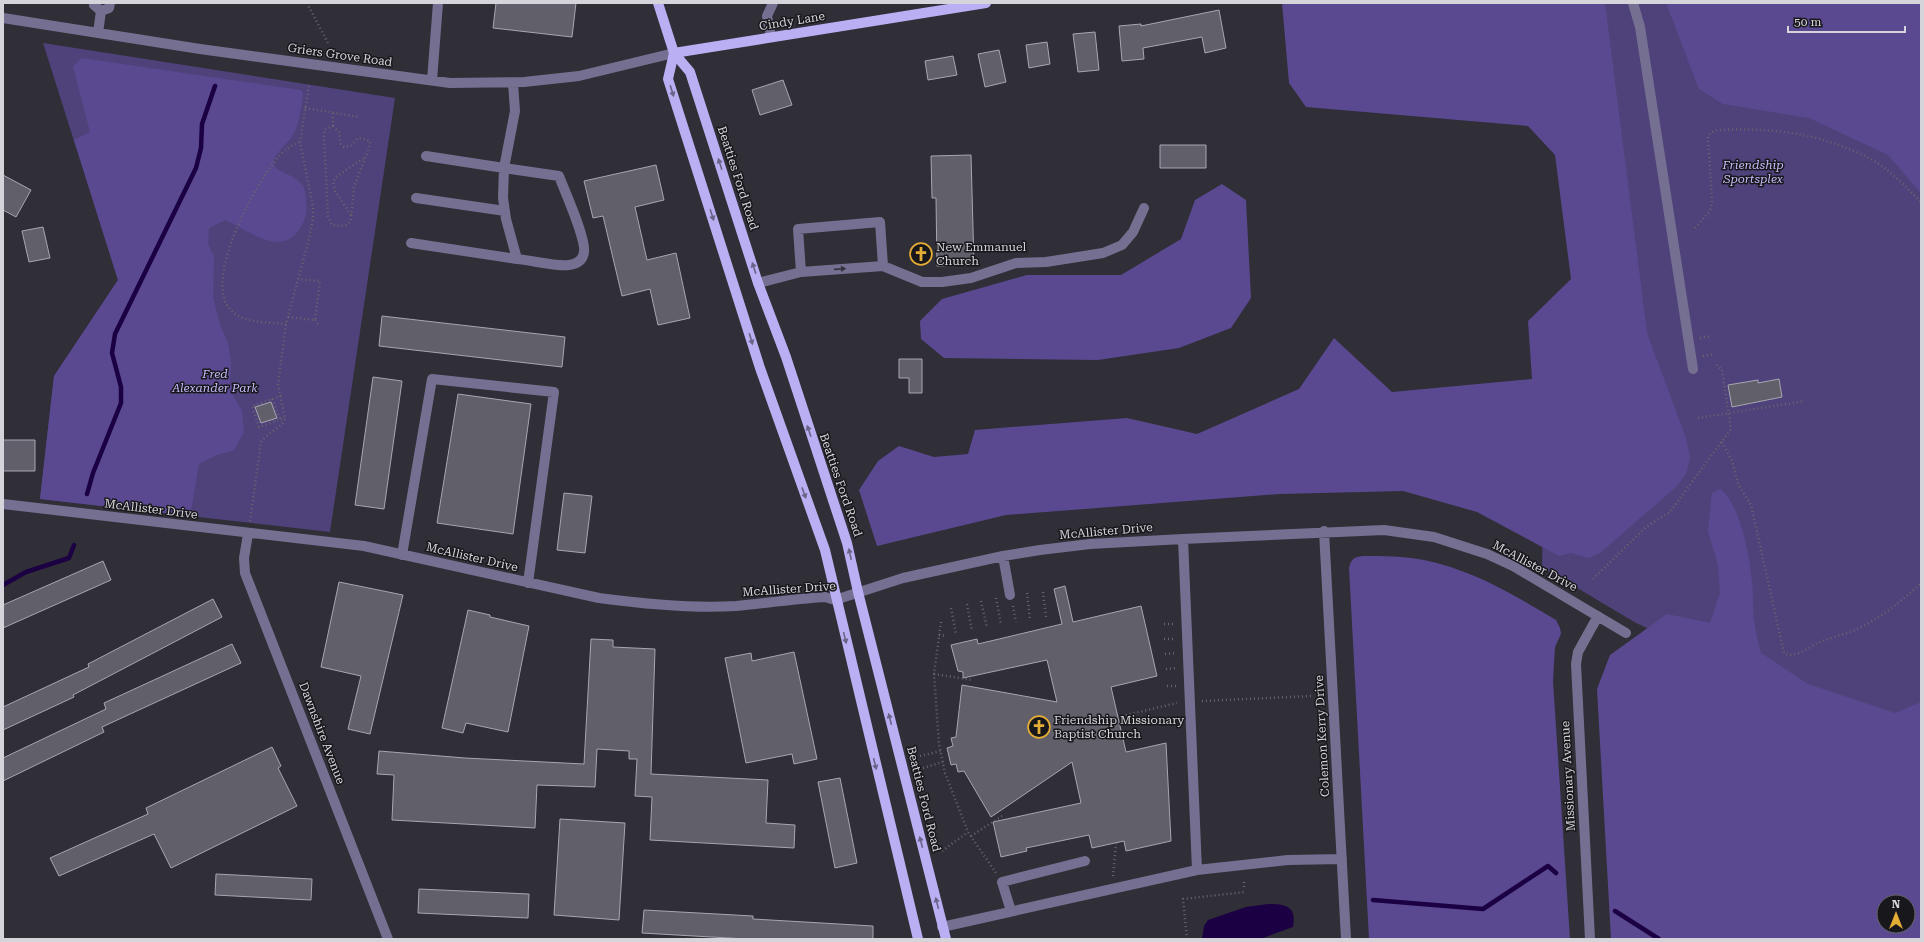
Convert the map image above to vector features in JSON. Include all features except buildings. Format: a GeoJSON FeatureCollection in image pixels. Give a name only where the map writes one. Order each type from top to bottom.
{"type":"FeatureCollection","features":[{"type":"Feature","properties":{"kind":"main road","name":"Beatties Ford Road"},"geometry":{"type":"LineString","coordinates":[[658,3],[674,53],[690,72],[758,283],[786,357],[847,543],[858,592],[946,939]]}},
{"type":"Feature","properties":{"kind":"main road","name":"Cindy Lane"},"geometry":{"type":"LineString","coordinates":[[674,53],[986,3]]}},
{"type":"Feature","properties":{"kind":"main road"},"geometry":{"type":"LineString","coordinates":[[674,53],[668,79],[760,368],[825,550],[835,600],[918,939]]}},
{"type":"Feature","properties":{"kind":"street"},"geometry":{"type":"LineString","coordinates":[[98,33],[98,7],[109,8],[110,3]]}},
{"type":"Feature","properties":{"kind":"street"},"geometry":{"type":"LineString","coordinates":[[432,80],[438,3]]}},
{"type":"Feature","properties":{"kind":"street"},"geometry":{"type":"LineString","coordinates":[[771,37],[767,16],[773,3]]}},
{"type":"Feature","properties":{"kind":"street"},"geometry":{"type":"LineString","coordinates":[[1633,3],[1640,27],[1693,369]]}},
{"type":"Feature","properties":{"kind":"street","name":"Griers Grove Road"},"geometry":{"type":"LineString","coordinates":[[3,18],[98,33],[469,84],[512,83],[579,76],[674,53]]}},
{"type":"Feature","properties":{"kind":"street"},"geometry":{"type":"LineString","coordinates":[[512,83],[515,111],[504,168],[503,198],[517,259]]}},
{"type":"Feature","properties":{"kind":"street"},"geometry":{"type":"LineString","coordinates":[[411,243],[568,266],[578,263],[583,257],[585,250],[580,232],[559,176],[426,156]]}},
{"type":"Feature","properties":{"kind":"street"},"geometry":{"type":"LineString","coordinates":[[416,198],[505,211]]}},
{"type":"Feature","properties":{"kind":"street"},"geometry":{"type":"LineString","coordinates":[[758,283],[801,272],[883,266],[922,282],[942,282],[971,278],[1016,263],[1054,261],[1102,253],[1122,245],[1126,241],[1133,232],[1144,208]]}},
{"type":"Feature","properties":{"kind":"street"},"geometry":{"type":"LineString","coordinates":[[801,272],[798,229],[880,222],[883,266]]}},
{"type":"Feature","properties":{"kind":"street"},"geometry":{"type":"LineString","coordinates":[[402,555],[432,379],[554,392],[528,583]]}},
{"type":"Feature","properties":{"kind":"street","name":"McAllister Drive"},"geometry":{"type":"LineString","coordinates":[[3,504],[249,529],[364,546],[599,598],[670,605],[735,606],[825,597],[835,600],[903,578],[1003,556],[1090,544],[1324,531],[1390,530],[1408,532],[1462,545],[1513,566],[1626,633]]}},
{"type":"Feature","properties":{"kind":"street","name":"Dawnshire Avenue"},"geometry":{"type":"LineString","coordinates":[[249,529],[244,558],[245,573],[388,939]]}},
{"type":"Feature","properties":{"kind":"street","name":"Colemon Kerry Drive"},"geometry":{"type":"LineString","coordinates":[[1324,531],[1346,939]]}},
{"type":"Feature","properties":{"kind":"street"},"geometry":{"type":"LineString","coordinates":[[1183,539],[1197,870]]}},
{"type":"Feature","properties":{"kind":"street"},"geometry":{"type":"LineString","coordinates":[[1003,556],[1010,595]]}},
{"type":"Feature","properties":{"kind":"street","name":"Missionary Avenue"},"geometry":{"type":"LineString","coordinates":[[1590,939],[1576,664],[1578,652],[1598,616]]}},
{"type":"Feature","properties":{"kind":"street"},"geometry":{"type":"LineString","coordinates":[[942,926],[1197,870],[1288,860],[1342,858]]}},
{"type":"Feature","properties":{"kind":"street"},"geometry":{"type":"LineString","coordinates":[[1011,911],[1002,882],[1085,861]]}},
{"type":"Feature","properties":{"kind":"path"},"geometry":{"type":"LineString","coordinates":[[307,3],[329,45]]}},
{"type":"Feature","properties":{"kind":"path"},"geometry":{"type":"LineString","coordinates":[[249,529],[260,448],[264,437],[282,424],[285,418],[278,384],[286,324],[313,220],[313,206],[300,142],[309,85]]}},
{"type":"Feature","properties":{"kind":"path"},"geometry":{"type":"LineString","coordinates":[[305,108],[359,117]]}},
{"type":"Feature","properties":{"kind":"path"},"geometry":{"type":"LineString","coordinates":[[333,113],[333,126],[339,132],[341,144],[344,147],[351,146],[357,139],[361,138],[370,141],[370,145],[354,187],[351,221],[345,226],[332,225],[328,217],[324,135],[325,129],[333,126]]}},
{"type":"Feature","properties":{"kind":"path"},"geometry":{"type":"LineString","coordinates":[[1695,228],[1710,211],[1712,202],[1708,137],[1711,132],[1718,130],[1770,130],[1795,133],[1828,141],[1857,152],[1879,164],[1921,202]]}},
{"type":"Feature","properties":{"kind":"path"},"geometry":{"type":"LineString","coordinates":[[286,324],[250,320],[235,314],[225,303],[223,282],[232,239],[251,198],[280,155],[286,149],[300,142]]}},
{"type":"Feature","properties":{"kind":"path"},"geometry":{"type":"LineString","coordinates":[[352,216],[335,191],[333,182],[336,178],[365,157]]}},
{"type":"Feature","properties":{"kind":"path"},"geometry":{"type":"LineString","coordinates":[[298,279],[320,281],[315,320],[318,324]]}},
{"type":"Feature","properties":{"kind":"path"},"geometry":{"type":"LineString","coordinates":[[288,317],[315,320]]}},
{"type":"Feature","properties":{"kind":"path"},"geometry":{"type":"LineString","coordinates":[[1593,579],[1646,527],[1670,512],[1732,429],[1722,370],[1716,364]]}},
{"type":"Feature","properties":{"kind":"path"},"geometry":{"type":"LineString","coordinates":[[281,396],[252,406],[259,427],[285,418]]}},
{"type":"Feature","properties":{"kind":"path"},"geometry":{"type":"LineString","coordinates":[[272,399],[282,424]]}},
{"type":"Feature","properties":{"kind":"path"},"geometry":{"type":"LineString","coordinates":[[1698,418],[1805,401]]}},
{"type":"Feature","properties":{"kind":"path"},"geometry":{"type":"LineString","coordinates":[[268,424],[271,431]]}},
{"type":"Feature","properties":{"kind":"path"},"geometry":{"type":"LineString","coordinates":[[1722,442],[1732,461],[1739,486],[1751,505],[1784,653],[1790,654],[1802,652],[1818,643],[1864,625],[1889,610],[1921,583]]}},
{"type":"Feature","properties":{"kind":"path"},"geometry":{"type":"LineString","coordinates":[[1043,592],[1046,617]]}},
{"type":"Feature","properties":{"kind":"path"},"geometry":{"type":"LineString","coordinates":[[1027,593],[1030,619]]}},
{"type":"Feature","properties":{"kind":"path"},"geometry":{"type":"LineString","coordinates":[[996,598],[1001,624]]}},
{"type":"Feature","properties":{"kind":"path"},"geometry":{"type":"LineString","coordinates":[[981,601],[986,628]]}},
{"type":"Feature","properties":{"kind":"path"},"geometry":{"type":"LineString","coordinates":[[967,604],[972,631]]}},
{"type":"Feature","properties":{"kind":"path"},"geometry":{"type":"LineString","coordinates":[[951,608],[956,634]]}},
{"type":"Feature","properties":{"kind":"path"},"geometry":{"type":"LineString","coordinates":[[941,622],[934,674],[935,713],[943,762],[968,832],[997,876]]}},
{"type":"Feature","properties":{"kind":"path"},"geometry":{"type":"LineString","coordinates":[[939,635],[946,636]]}},
{"type":"Feature","properties":{"kind":"path"},"geometry":{"type":"LineString","coordinates":[[934,674],[972,680]]}},
{"type":"Feature","properties":{"kind":"path"},"geometry":{"type":"LineString","coordinates":[[1118,717],[1183,702],[1312,696]]}},
{"type":"Feature","properties":{"kind":"path"},"geometry":{"type":"LineString","coordinates":[[920,756],[941,751]]}},
{"type":"Feature","properties":{"kind":"path"},"geometry":{"type":"LineString","coordinates":[[923,768],[943,762]]}},
{"type":"Feature","properties":{"kind":"path"},"geometry":{"type":"LineString","coordinates":[[971,836],[1002,816]]}},
{"type":"Feature","properties":{"kind":"path"},"geometry":{"type":"LineString","coordinates":[[942,851],[968,832]]}},
{"type":"Feature","properties":{"kind":"path"},"geometry":{"type":"LineString","coordinates":[[1113,880],[1116,843]]}},
{"type":"Feature","properties":{"kind":"path"},"geometry":{"type":"LineString","coordinates":[[1244,882],[1244,888]]}},
{"type":"Feature","properties":{"kind":"path"},"geometry":{"type":"LineString","coordinates":[[1186,939],[1183,899],[1245,892]]}},
{"type":"Feature","properties":{"kind":"green space"},"geometry":{"type":"Polygon","coordinates":[[[1282,3],[1605,3],[1647,333],[1686,438],[1690,458],[1686,474],[1676,487],[1600,553],[1588,558],[1571,553],[1559,556],[1477,512],[1403,491],[1280,494],[1006,515],[877,546],[859,490],[878,461],[899,446],[934,457],[968,454],[975,430],[1127,418],[1197,434],[1299,389],[1334,338],[1392,392],[1532,379],[1528,321],[1571,279],[1555,155],[1528,126],[1306,107],[1289,83],[1282,3]]]}},
{"type":"Feature","properties":{"kind":"green space","name":"Friendship Sportsplex"},"geometry":{"type":"Polygon","coordinates":[[[1561,3],[1921,3],[1921,732],[1751,676],[1636,623],[1542,567],[1545,430],[1618,426],[1561,3]]]}},
{"type":"Feature","properties":{"kind":"green space"},"geometry":{"type":"Polygon","coordinates":[[[1666,3],[1921,3],[1921,193],[1888,155],[1809,118],[1723,104],[1699,89],[1666,3]]]}},
{"type":"Feature","properties":{"kind":"green space","name":"Fred Alexander Park"},"geometry":{"type":"Polygon","coordinates":[[[43,43],[395,98],[330,532],[40,499],[54,376],[118,280],[43,43]]]}},
{"type":"Feature","properties":{"kind":"green space"},"geometry":{"type":"Polygon","coordinates":[[[81,58],[301,90],[303,94],[300,117],[294,133],[277,155],[274,162],[275,168],[296,179],[303,186],[305,192],[306,215],[298,231],[290,239],[280,242],[270,241],[259,237],[225,220],[209,228],[208,244],[214,257],[213,297],[220,325],[228,343],[231,363],[230,383],[233,396],[242,411],[244,432],[234,450],[217,455],[199,464],[190,516],[40,499],[54,376],[118,280],[74,140],[90,132],[73,67],[81,58]]]}},
{"type":"Feature","properties":{"kind":"green space"},"geometry":{"type":"Polygon","coordinates":[[[1222,184],[1246,200],[1251,298],[1231,328],[1179,348],[1098,360],[944,358],[921,339],[920,321],[942,299],[1027,275],[1121,275],[1181,239],[1195,200],[1222,184]]]}},
{"type":"Feature","properties":{"kind":"green space"},"geometry":{"type":"Polygon","coordinates":[[[1721,489],[1728,497],[1734,508],[1747,547],[1753,589],[1754,621],[1761,653],[1808,684],[1895,713],[1921,702],[1921,939],[1611,939],[1597,689],[1610,655],[1667,614],[1710,623],[1720,593],[1718,565],[1708,531],[1712,493],[1721,489]]]}},
{"type":"Feature","properties":{"kind":"green space"},"geometry":{"type":"Polygon","coordinates":[[[1363,556],[1394,556],[1442,564],[1493,584],[1556,620],[1561,634],[1555,647],[1553,681],[1570,939],[1369,939],[1349,568],[1353,559],[1363,556]]]}},
{"type":"Feature","properties":{"kind":"shaded area"},"geometry":{"type":"Polygon","coordinates":[[[1268,904],[1284,906],[1291,910],[1294,920],[1293,927],[1260,939],[1202,939],[1204,926],[1208,920],[1246,907],[1268,904]]]}},
{"type":"Feature","properties":{"kind":"waterway"},"geometry":{"type":"LineString","coordinates":[[87,494],[93,473],[121,403],[121,387],[112,353],[115,334],[196,168],[201,148],[202,124],[215,86]]}},
{"type":"Feature","properties":{"kind":"waterway"},"geometry":{"type":"LineString","coordinates":[[3,585],[26,572],[69,558],[74,545]]}},
{"type":"Feature","properties":{"kind":"waterway"},"geometry":{"type":"LineString","coordinates":[[1373,900],[1483,909],[1548,866],[1556,873]]}},
{"type":"Feature","properties":{"kind":"waterway"},"geometry":{"type":"LineString","coordinates":[[1615,911],[1659,939]]}},
{"type":"Feature","properties":{"kind":"place","name":"New Emmanuel Church"},"geometry":{"type":"Point","coordinates":[921,254]}},
{"type":"Feature","properties":{"kind":"place","name":"Friendship Missionary Baptist Church"},"geometry":{"type":"Point","coordinates":[1039,727]}}]}
